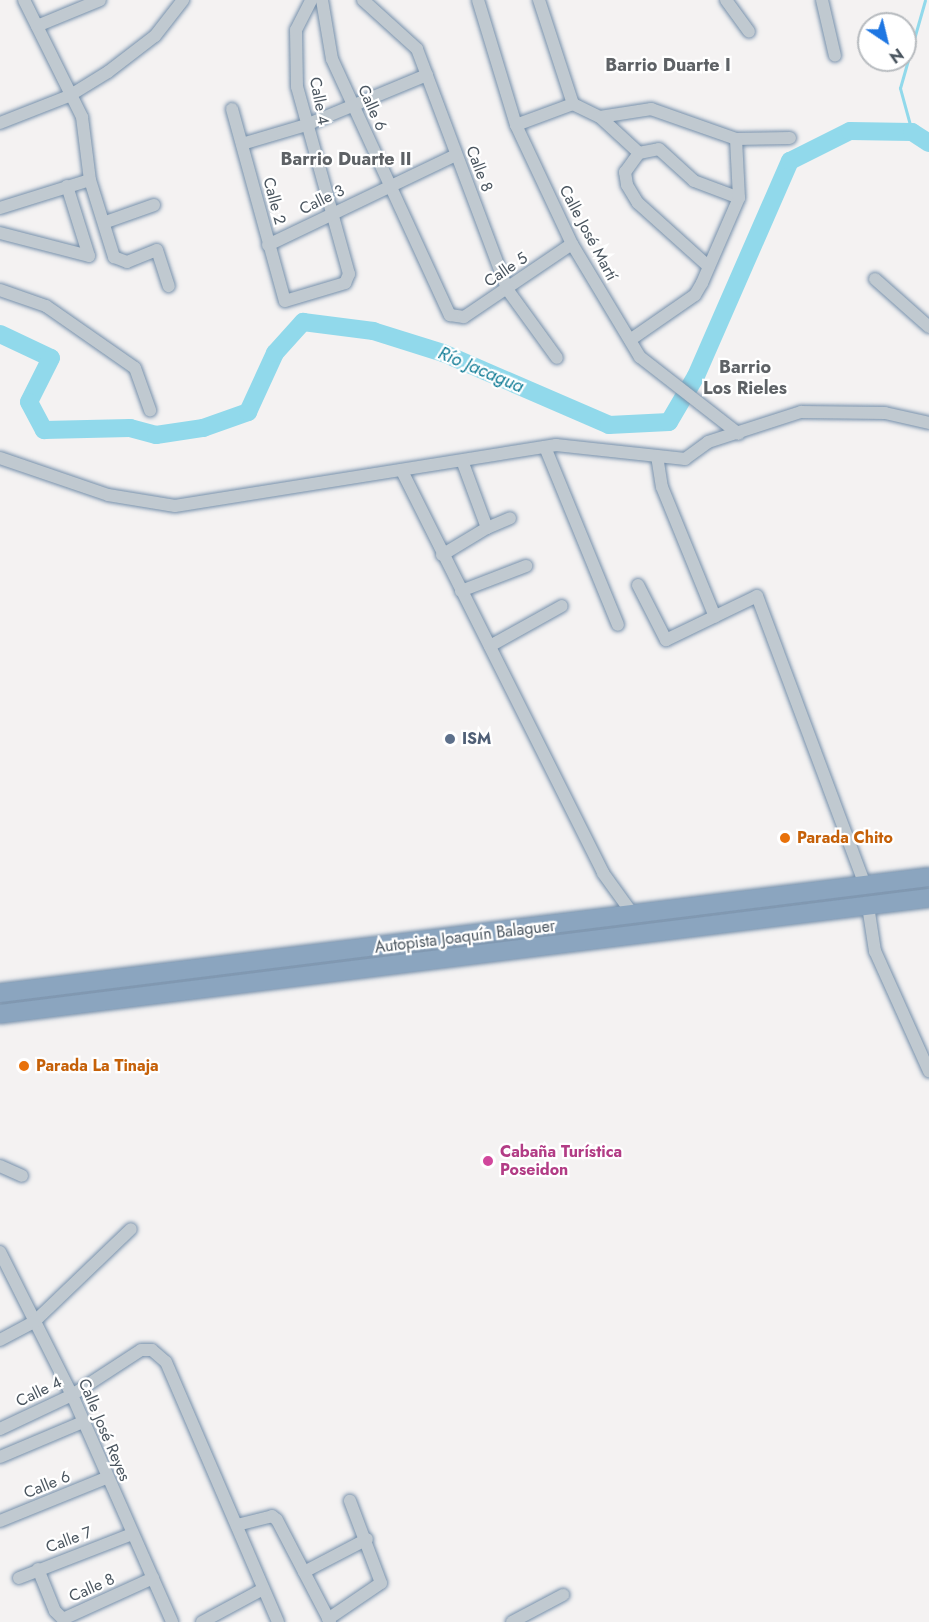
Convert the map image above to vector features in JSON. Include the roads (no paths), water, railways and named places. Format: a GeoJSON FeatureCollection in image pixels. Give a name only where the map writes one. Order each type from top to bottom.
{"type":"FeatureCollection","features":[{"type":"Feature","properties":{"kind":"highway","name":"Autopista Joaquín Balaguer"},"geometry":{"type":"LineString","coordinates":[[0,993],[634,916],[929,877]]}},
{"type":"Feature","properties":{"kind":"highway","name":"Autopista Joaquín Balaguer"},"geometry":{"type":"LineString","coordinates":[[0,1014],[929,898]]}},
{"type":"Feature","properties":{"kind":"street"},"geometry":{"type":"LineString","coordinates":[[24,0],[69,96],[82,117],[90,180],[106,222],[114,257],[127,262],[157,250],[169,286]]}},
{"type":"Feature","properties":{"kind":"street"},"geometry":{"type":"LineString","coordinates":[[37,26],[100,0]]}},
{"type":"Feature","properties":{"kind":"street"},"geometry":{"type":"LineString","coordinates":[[0,123],[69,96],[155,36],[183,0]]}},
{"type":"Feature","properties":{"kind":"street","name":"Calle 4"},"geometry":{"type":"LineString","coordinates":[[285,301],[348,279],[297,87],[296,30],[311,0]]}},
{"type":"Feature","properties":{"kind":"street","name":"Calle 6"},"geometry":{"type":"LineString","coordinates":[[322,0],[328,49],[388,187],[450,315],[458,319]]}},
{"type":"Feature","properties":{"kind":"street","name":"Calle 8"},"geometry":{"type":"LineString","coordinates":[[363,0],[412,43],[427,75],[507,290],[557,358]]}},
{"type":"Feature","properties":{"kind":"street","name":"Calle José Martí"},"geometry":{"type":"LineString","coordinates":[[478,0],[516,125],[572,244],[640,357],[688,398],[739,434]]}},
{"type":"Feature","properties":{"kind":"street"},"geometry":{"type":"LineString","coordinates":[[539,0],[573,104]]}},
{"type":"Feature","properties":{"kind":"street"},"geometry":{"type":"LineString","coordinates":[[726,0],[749,32]]}},
{"type":"Feature","properties":{"kind":"street"},"geometry":{"type":"LineString","coordinates":[[822,0],[835,56]]}},
{"type":"Feature","properties":{"kind":"street"},"geometry":{"type":"LineString","coordinates":[[242,144],[306,125],[427,75]]}},
{"type":"Feature","properties":{"kind":"street"},"geometry":{"type":"LineString","coordinates":[[516,125],[573,104],[600,117],[639,153]]}},
{"type":"Feature","properties":{"kind":"street","name":"Calle 2"},"geometry":{"type":"LineString","coordinates":[[232,109],[285,301]]}},
{"type":"Feature","properties":{"kind":"street"},"geometry":{"type":"LineString","coordinates":[[600,117],[651,109],[736,139],[790,138]]}},
{"type":"Feature","properties":{"kind":"street"},"geometry":{"type":"LineString","coordinates":[[630,340],[695,295],[739,198],[736,139]]}},
{"type":"Feature","properties":{"kind":"street"},"geometry":{"type":"LineString","coordinates":[[708,266],[638,203],[627,185],[625,172],[639,153],[659,149],[694,181],[739,198]]}},
{"type":"Feature","properties":{"kind":"street","name":"Calle 3"},"geometry":{"type":"LineString","coordinates":[[268,245],[330,213],[456,155]]}},
{"type":"Feature","properties":{"kind":"street"},"geometry":{"type":"LineString","coordinates":[[0,208],[90,180]]}},
{"type":"Feature","properties":{"kind":"street"},"geometry":{"type":"LineString","coordinates":[[0,233],[89,256],[67,186]]}},
{"type":"Feature","properties":{"kind":"street"},"geometry":{"type":"LineString","coordinates":[[106,222],[154,205]]}},
{"type":"Feature","properties":{"kind":"street","name":"Calle 5"},"geometry":{"type":"LineString","coordinates":[[458,319],[507,290],[572,244]]}},
{"type":"Feature","properties":{"kind":"street"},"geometry":{"type":"LineString","coordinates":[[875,279],[929,327]]}},
{"type":"Feature","properties":{"kind":"street"},"geometry":{"type":"LineString","coordinates":[[0,290],[46,306],[135,368],[150,410]]}},
{"type":"Feature","properties":{"kind":"street"},"geometry":{"type":"LineString","coordinates":[[0,458],[108,495],[176,506],[403,473],[545,447],[685,459],[708,442],[739,434],[776,417],[829,410],[885,413],[929,423]]}},
{"type":"Feature","properties":{"kind":"street"},"geometry":{"type":"LineString","coordinates":[[545,447],[618,625]]}},
{"type":"Feature","properties":{"kind":"street"},"geometry":{"type":"LineString","coordinates":[[657,456],[662,487],[715,617]]}},
{"type":"Feature","properties":{"kind":"street"},"geometry":{"type":"LineString","coordinates":[[464,463],[487,528]]}},
{"type":"Feature","properties":{"kind":"street"},"geometry":{"type":"LineString","coordinates":[[403,473],[603,873],[634,916]]}},
{"type":"Feature","properties":{"kind":"street"},"geometry":{"type":"LineString","coordinates":[[442,555],[487,528],[510,518]]}},
{"type":"Feature","properties":{"kind":"street"},"geometry":{"type":"LineString","coordinates":[[461,591],[526,566]]}},
{"type":"Feature","properties":{"kind":"street"},"geometry":{"type":"LineString","coordinates":[[638,585],[666,640],[757,596],[865,885]]}},
{"type":"Feature","properties":{"kind":"street"},"geometry":{"type":"LineString","coordinates":[[490,646],[562,606]]}},
{"type":"Feature","properties":{"kind":"street"},"geometry":{"type":"LineString","coordinates":[[868,906],[875,951],[929,1071]]}},
{"type":"Feature","properties":{"kind":"street"},"geometry":{"type":"LineString","coordinates":[[0,1166],[22,1176]]}},
{"type":"Feature","properties":{"kind":"street"},"geometry":{"type":"LineString","coordinates":[[0,1340],[34,1322],[131,1229]]}},
{"type":"Feature","properties":{"kind":"street","name":"Calle José Reyes"},"geometry":{"type":"LineString","coordinates":[[1,1257],[72,1395],[106,1478],[172,1622]]}},
{"type":"Feature","properties":{"kind":"street","name":"Calle 4"},"geometry":{"type":"LineString","coordinates":[[0,1429],[72,1395],[126,1358],[152,1350],[166,1362],[237,1525]]}},
{"type":"Feature","properties":{"kind":"street"},"geometry":{"type":"LineString","coordinates":[[0,1457],[83,1422]]}},
{"type":"Feature","properties":{"kind":"street","name":"Calle 6"},"geometry":{"type":"LineString","coordinates":[[0,1521],[106,1478]]}},
{"type":"Feature","properties":{"kind":"street"},"geometry":{"type":"LineString","coordinates":[[278,1622],[262,1589],[237,1525],[272,1516],[329,1620],[381,1583],[367,1539],[350,1501]]}},
{"type":"Feature","properties":{"kind":"street","name":"Calle 7"},"geometry":{"type":"LineString","coordinates":[[19,1578],[132,1534]]}},
{"type":"Feature","properties":{"kind":"street"},"geometry":{"type":"LineString","coordinates":[[304,1572],[367,1539]]}},
{"type":"Feature","properties":{"kind":"street","name":"Calle 8"},"geometry":{"type":"LineString","coordinates":[[38,1569],[63,1619],[153,1578]]}},
{"type":"Feature","properties":{"kind":"street"},"geometry":{"type":"LineString","coordinates":[[202,1622],[262,1589]]}},
{"type":"Feature","properties":{"kind":"street"},"geometry":{"type":"LineString","coordinates":[[512,1622],[563,1595]]}},
{"type":"Feature","properties":{"kind":"waterway"},"geometry":{"type":"LineString","coordinates":[[912,132],[900,88],[925,0]]}},
{"type":"Feature","properties":{"kind":"waterway","name":"Río Jacagua"},"geometry":{"type":"LineString","coordinates":[[0,334],[51,358],[29,402],[44,430],[130,428],[156,435],[203,428],[248,412],[275,353],[303,322],[373,331],[443,353],[609,425],[669,422],[696,376],[790,161],[850,131],[912,132],[929,143]]}},
{"type":"Feature","properties":{"kind":"place","name":"ISM"},"geometry":{"type":"Point","coordinates":[450,739]}},
{"type":"Feature","properties":{"kind":"place","name":"Parada Chito"},"geometry":{"type":"Point","coordinates":[785,838]}},
{"type":"Feature","properties":{"kind":"place","name":"Parada La Tinaja"},"geometry":{"type":"Point","coordinates":[24,1066]}},
{"type":"Feature","properties":{"kind":"place","name":"Cabaña Turística Poseidon"},"geometry":{"type":"Point","coordinates":[488,1161]}},
{"type":"Feature","properties":{"kind":"district","name":"Barrio Duarte I"},"geometry":{"type":"Point","coordinates":[668,65]}},
{"type":"Feature","properties":{"kind":"district","name":"Barrio Duarte II"},"geometry":{"type":"Point","coordinates":[346,159]}},
{"type":"Feature","properties":{"kind":"district","name":"Barrio Los Rieles"},"geometry":{"type":"Point","coordinates":[745,378]}}]}
